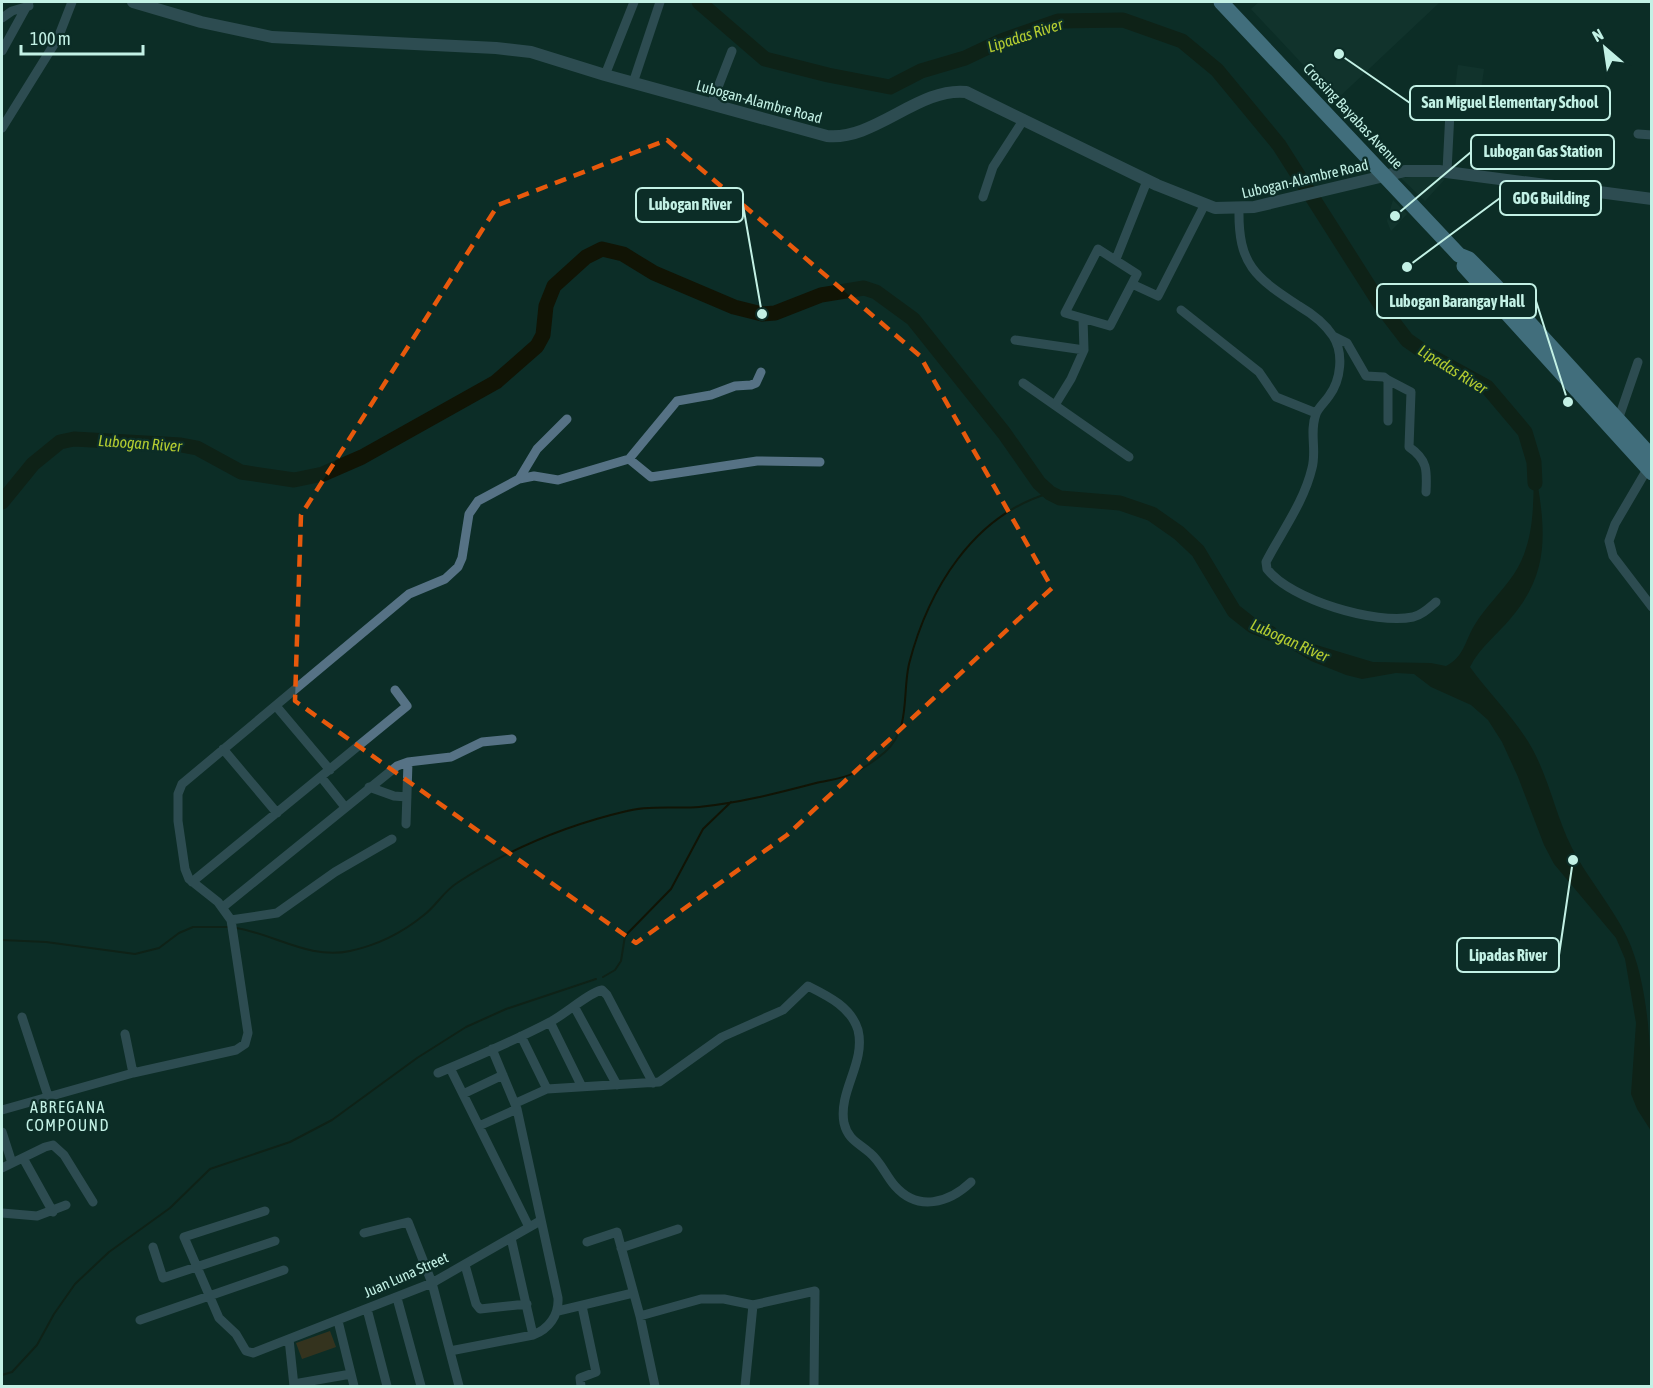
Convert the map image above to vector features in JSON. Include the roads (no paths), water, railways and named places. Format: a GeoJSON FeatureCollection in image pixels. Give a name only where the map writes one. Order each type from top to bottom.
{"type":"FeatureCollection","features":[{"type":"Feature","properties":{"kind":"main road","name":"Crossing Bayabas Avenue"},"geometry":{"type":"LineString","coordinates":[[1221,2],[1459,255],[1469,259],[1495,285],[1618,420],[1650,465]]}},
{"type":"Feature","properties":{"kind":"main road","name":"Crossing Bayabas Avenue"},"geometry":{"type":"LineString","coordinates":[[1459,255],[1462,264],[1486,294],[1650,465]]}},
{"type":"Feature","properties":{"kind":"street"},"geometry":{"type":"LineString","coordinates":[[2,128],[58,38],[72,2]]}},
{"type":"Feature","properties":{"kind":"street","name":"Lubogan-Alambre Road"},"geometry":{"type":"LineString","coordinates":[[133,2],[201,22],[272,37],[516,50],[810,133],[836,137],[861,129],[944,92],[954,90],[977,95],[1147,181],[1204,206],[1239,209],[1289,200],[1414,170],[1446,171],[1652,199]]}},
{"type":"Feature","properties":{"kind":"street"},"geometry":{"type":"LineString","coordinates":[[605,75],[634,2]]}},
{"type":"Feature","properties":{"kind":"street"},"geometry":{"type":"LineString","coordinates":[[633,83],[660,2]]}},
{"type":"Feature","properties":{"kind":"street"},"geometry":{"type":"LineString","coordinates":[[2,18],[29,4]]}},
{"type":"Feature","properties":{"kind":"street"},"geometry":{"type":"LineString","coordinates":[[2,51],[29,4]]}},
{"type":"Feature","properties":{"kind":"street"},"geometry":{"type":"LineString","coordinates":[[711,105],[732,51]]}},
{"type":"Feature","properties":{"kind":"street"},"geometry":{"type":"LineString","coordinates":[[1446,171],[1451,92]]}},
{"type":"Feature","properties":{"kind":"street"},"geometry":{"type":"LineString","coordinates":[[983,197],[993,167],[1024,119]]}},
{"type":"Feature","properties":{"kind":"street"},"geometry":{"type":"LineString","coordinates":[[1638,134],[1652,135]]}},
{"type":"Feature","properties":{"kind":"street"},"geometry":{"type":"LineString","coordinates":[[1116,259],[1147,181]]}},
{"type":"Feature","properties":{"kind":"street"},"geometry":{"type":"LineString","coordinates":[[1132,284],[1158,297],[1204,206]]}},
{"type":"Feature","properties":{"kind":"street"},"geometry":{"type":"LineString","coordinates":[[1239,209],[1239,243],[1248,262],[1265,282],[1310,312],[1333,336],[1347,343],[1366,376],[1384,377],[1411,392],[1409,447],[1420,454],[1428,467],[1426,492]]}},
{"type":"Feature","properties":{"kind":"street"},"geometry":{"type":"LineString","coordinates":[[1098,249],[1116,259],[1137,274],[1110,326],[1065,314],[1086,267],[1098,249]]}},
{"type":"Feature","properties":{"kind":"street"},"geometry":{"type":"LineString","coordinates":[[1181,310],[1259,372],[1276,398],[1316,413]]}},
{"type":"Feature","properties":{"kind":"street"},"geometry":{"type":"LineString","coordinates":[[1054,405],[1071,379],[1084,350],[1083,319]]}},
{"type":"Feature","properties":{"kind":"street"},"geometry":{"type":"LineString","coordinates":[[1333,336],[1339,353],[1338,380],[1316,413],[1312,429],[1314,459],[1309,479],[1303,496],[1266,561],[1267,569],[1319,604],[1377,618],[1413,617],[1436,602]]}},
{"type":"Feature","properties":{"kind":"street"},"geometry":{"type":"LineString","coordinates":[[1015,340],[1084,350]]}},
{"type":"Feature","properties":{"kind":"street"},"geometry":{"type":"LineString","coordinates":[[1618,420],[1638,362]]}},
{"type":"Feature","properties":{"kind":"street"},"geometry":{"type":"LineString","coordinates":[[2,1110],[133,1073],[236,1050],[245,1044],[248,1033],[231,920],[223,907],[192,882],[186,874],[183,862],[178,821],[178,794],[186,779],[409,594],[453,573],[462,558],[467,523],[472,507],[519,479],[534,476],[558,480],[629,459],[656,428],[671,405],[685,398],[711,395],[735,386],[751,385],[756,382],[761,372]]}},
{"type":"Feature","properties":{"kind":"street"},"geometry":{"type":"LineString","coordinates":[[1388,380],[1388,421]]}},
{"type":"Feature","properties":{"kind":"street"},"geometry":{"type":"LineString","coordinates":[[1023,383],[1129,457]]}},
{"type":"Feature","properties":{"kind":"street"},"geometry":{"type":"LineString","coordinates":[[519,479],[537,449],[567,419]]}},
{"type":"Feature","properties":{"kind":"street"},"geometry":{"type":"LineString","coordinates":[[629,459],[651,477],[757,460],[820,462]]}},
{"type":"Feature","properties":{"kind":"street"},"geometry":{"type":"LineString","coordinates":[[1650,465],[1615,524],[1609,541],[1612,556],[1652,608]]}},
{"type":"Feature","properties":{"kind":"street"},"geometry":{"type":"LineString","coordinates":[[192,882],[407,706],[395,690]]}},
{"type":"Feature","properties":{"kind":"street"},"geometry":{"type":"LineString","coordinates":[[276,706],[330,770]]}},
{"type":"Feature","properties":{"kind":"street"},"geometry":{"type":"LineString","coordinates":[[223,907],[397,766],[408,762],[451,757],[476,744],[512,739]]}},
{"type":"Feature","properties":{"kind":"street"},"geometry":{"type":"LineString","coordinates":[[223,749],[277,813]]}},
{"type":"Feature","properties":{"kind":"street"},"geometry":{"type":"LineString","coordinates":[[406,824],[408,762]]}},
{"type":"Feature","properties":{"kind":"street"},"geometry":{"type":"LineString","coordinates":[[321,777],[345,807]]}},
{"type":"Feature","properties":{"kind":"street"},"geometry":{"type":"LineString","coordinates":[[369,788],[394,796],[407,797]]}},
{"type":"Feature","properties":{"kind":"street"},"geometry":{"type":"LineString","coordinates":[[231,920],[277,913],[335,872],[392,839]]}},
{"type":"Feature","properties":{"kind":"street"},"geometry":{"type":"LineString","coordinates":[[479,1126],[547,1089],[653,1083],[670,1076],[722,1036],[783,1010],[808,986],[839,1003],[857,1028],[860,1042],[858,1059],[843,1107],[844,1124],[852,1140],[870,1153],[896,1186],[907,1196],[920,1201],[947,1200],[971,1182]]}},
{"type":"Feature","properties":{"kind":"street"},"geometry":{"type":"LineString","coordinates":[[438,1073],[550,1022],[575,1008],[596,991],[604,992],[653,1083]]}},
{"type":"Feature","properties":{"kind":"street"},"geometry":{"type":"LineString","coordinates":[[575,1008],[617,1085]]}},
{"type":"Feature","properties":{"kind":"street"},"geometry":{"type":"LineString","coordinates":[[22,1017],[48,1096]]}},
{"type":"Feature","properties":{"kind":"street"},"geometry":{"type":"LineString","coordinates":[[550,1022],[582,1086]]}},
{"type":"Feature","properties":{"kind":"street"},"geometry":{"type":"LineString","coordinates":[[125,1034],[133,1073]]}},
{"type":"Feature","properties":{"kind":"street"},"geometry":{"type":"LineString","coordinates":[[521,1036],[547,1089]]}},
{"type":"Feature","properties":{"kind":"street"},"geometry":{"type":"LineString","coordinates":[[450,1351],[533,1335],[545,1329],[558,1311],[558,1299],[517,1106],[492,1049]]}},
{"type":"Feature","properties":{"kind":"street"},"geometry":{"type":"LineString","coordinates":[[450,1068],[529,1227]]}},
{"type":"Feature","properties":{"kind":"street"},"geometry":{"type":"LineString","coordinates":[[464,1094],[503,1075]]}},
{"type":"Feature","properties":{"kind":"street"},"geometry":{"type":"LineString","coordinates":[[2,1132],[12,1163]]}},
{"type":"Feature","properties":{"kind":"street"},"geometry":{"type":"LineString","coordinates":[[2,1168],[49,1145],[57,1147],[93,1203]]}},
{"type":"Feature","properties":{"kind":"street"},"geometry":{"type":"LineString","coordinates":[[23,1158],[53,1212]]}},
{"type":"Feature","properties":{"kind":"street"},"geometry":{"type":"LineString","coordinates":[[2,1213],[37,1216],[53,1212],[66,1205]]}},
{"type":"Feature","properties":{"kind":"street"},"geometry":{"type":"LineString","coordinates":[[210,1296],[184,1237],[265,1211]]}},
{"type":"Feature","properties":{"kind":"street","name":"Juan Luna Street"},"geometry":{"type":"LineString","coordinates":[[210,1296],[219,1318],[236,1334],[249,1353],[338,1321],[432,1283],[540,1221]]}},
{"type":"Feature","properties":{"kind":"street"},"geometry":{"type":"LineString","coordinates":[[364,1233],[408,1222],[432,1283],[459,1386]]}},
{"type":"Feature","properties":{"kind":"street"},"geometry":{"type":"LineString","coordinates":[[621,1248],[678,1229]]}},
{"type":"Feature","properties":{"kind":"street"},"geometry":{"type":"LineString","coordinates":[[586,1242],[617,1232],[640,1317],[655,1386]]}},
{"type":"Feature","properties":{"kind":"street"},"geometry":{"type":"LineString","coordinates":[[511,1238],[533,1335]]}},
{"type":"Feature","properties":{"kind":"street"},"geometry":{"type":"LineString","coordinates":[[153,1247],[163,1278],[275,1241]]}},
{"type":"Feature","properties":{"kind":"street"},"geometry":{"type":"LineString","coordinates":[[465,1265],[476,1304],[480,1309],[527,1304]]}},
{"type":"Feature","properties":{"kind":"street"},"geometry":{"type":"LineString","coordinates":[[140,1320],[284,1270]]}},
{"type":"Feature","properties":{"kind":"street"},"geometry":{"type":"LineString","coordinates":[[640,1317],[712,1298],[753,1305],[815,1291],[814,1386]]}},
{"type":"Feature","properties":{"kind":"street"},"geometry":{"type":"LineString","coordinates":[[558,1311],[633,1293]]}},
{"type":"Feature","properties":{"kind":"street"},"geometry":{"type":"LineString","coordinates":[[397,1298],[421,1386]]}},
{"type":"Feature","properties":{"kind":"street"},"geometry":{"type":"LineString","coordinates":[[745,1386],[753,1305]]}},
{"type":"Feature","properties":{"kind":"street"},"geometry":{"type":"LineString","coordinates":[[581,1386],[579,1378],[596,1372],[582,1306]]}},
{"type":"Feature","properties":{"kind":"street"},"geometry":{"type":"LineString","coordinates":[[368,1309],[387,1386]]}},
{"type":"Feature","properties":{"kind":"street"},"geometry":{"type":"LineString","coordinates":[[338,1321],[354,1386]]}},
{"type":"Feature","properties":{"kind":"street"},"geometry":{"type":"LineString","coordinates":[[289,1339],[294,1385],[351,1374]]}},
{"type":"Feature","properties":{"kind":"water"},"geometry":{"type":"Polygon","coordinates":[[[1534,462],[1541,505],[1540,562],[1525,599],[1470,667],[1519,728],[1533,750],[1572,848],[1627,937],[1635,958],[1646,1006],[1649,1032],[1651,1131],[1637,1109],[1631,1094],[1636,1023],[1625,959],[1616,938],[1554,864],[1502,742],[1488,720],[1471,705],[1431,687],[1414,674],[1396,673],[1362,679],[1346,675],[1311,661],[1253,626],[1373,662],[1431,663],[1446,666],[1457,658],[1478,619],[1509,581],[1521,561],[1532,520],[1534,462]]]}},
{"type":"Feature","properties":{"kind":"waterway","name":"Lipadas River"},"geometry":{"type":"LineString","coordinates":[[699,2],[765,59],[828,75],[890,87],[921,71],[965,58],[1001,41],[1058,21],[1123,20],[1182,41],[1217,70],[1279,145],[1384,310],[1407,340],[1427,354],[1487,387],[1525,432],[1534,462],[1535,483]]}},
{"type":"Feature","properties":{"kind":"waterway","name":"Lubogan River"},"geometry":{"type":"LineString","coordinates":[[2,502],[33,464],[60,442],[74,439],[181,445],[197,448],[241,472],[294,480],[323,474],[362,457],[496,382],[537,346],[543,335],[546,306],[554,286],[586,257],[602,249],[623,254],[654,273],[734,307],[762,314],[775,313],[821,295],[864,288],[876,292],[913,319],[1004,433],[1039,483],[1050,493],[1060,498],[1120,503],[1152,514],[1179,533],[1198,551],[1234,611],[1253,626],[1270,633]]}},
{"type":"Feature","properties":{"kind":"waterway"},"geometry":{"type":"LineString","coordinates":[[236,928],[306,949],[335,953],[350,951],[380,942],[407,927],[428,911],[452,886],[497,859],[582,823],[636,809],[699,807],[729,803],[841,778],[856,772],[885,752],[899,733],[909,664],[917,636],[928,609],[958,559],[977,537],[998,519],[1023,504],[1050,493]]}},
{"type":"Feature","properties":{"kind":"waterway"},"geometry":{"type":"LineString","coordinates":[[603,977],[615,970],[621,961],[625,936],[671,889],[703,829],[731,802]]}},
{"type":"Feature","properties":{"kind":"waterway"},"geometry":{"type":"LineString","coordinates":[[2,940],[46,942],[135,954],[159,948],[179,933],[193,927],[229,927]]}},
{"type":"Feature","properties":{"kind":"waterway"},"geometry":{"type":"LineString","coordinates":[[2,1375],[12,1372],[37,1345],[54,1314],[75,1284],[109,1252],[170,1208],[210,1169],[290,1142],[332,1120],[417,1058],[466,1027],[506,1009],[596,979]]}},
{"type":"Feature","properties":{"kind":"place","name":"San Miguel Elementary School"},"geometry":{"type":"Point","coordinates":[1339,54]}},
{"type":"Feature","properties":{"kind":"place","name":"Lubogan Gas Station"},"geometry":{"type":"Point","coordinates":[1395,216]}},
{"type":"Feature","properties":{"kind":"place","name":"GDG Building"},"geometry":{"type":"Point","coordinates":[1407,267]}},
{"type":"Feature","properties":{"kind":"place","name":"Lubogan River"},"geometry":{"type":"Point","coordinates":[762,314]}},
{"type":"Feature","properties":{"kind":"place","name":"Lubogan Barangay Hall"},"geometry":{"type":"Point","coordinates":[1568,402]}},
{"type":"Feature","properties":{"kind":"place","name":"Lipadas River"},"geometry":{"type":"Point","coordinates":[1573,860]}},
{"type":"Feature","properties":{"kind":"district","name":"ABREGANA COMPOUND"},"geometry":{"type":"Point","coordinates":[68,1116]}}]}
